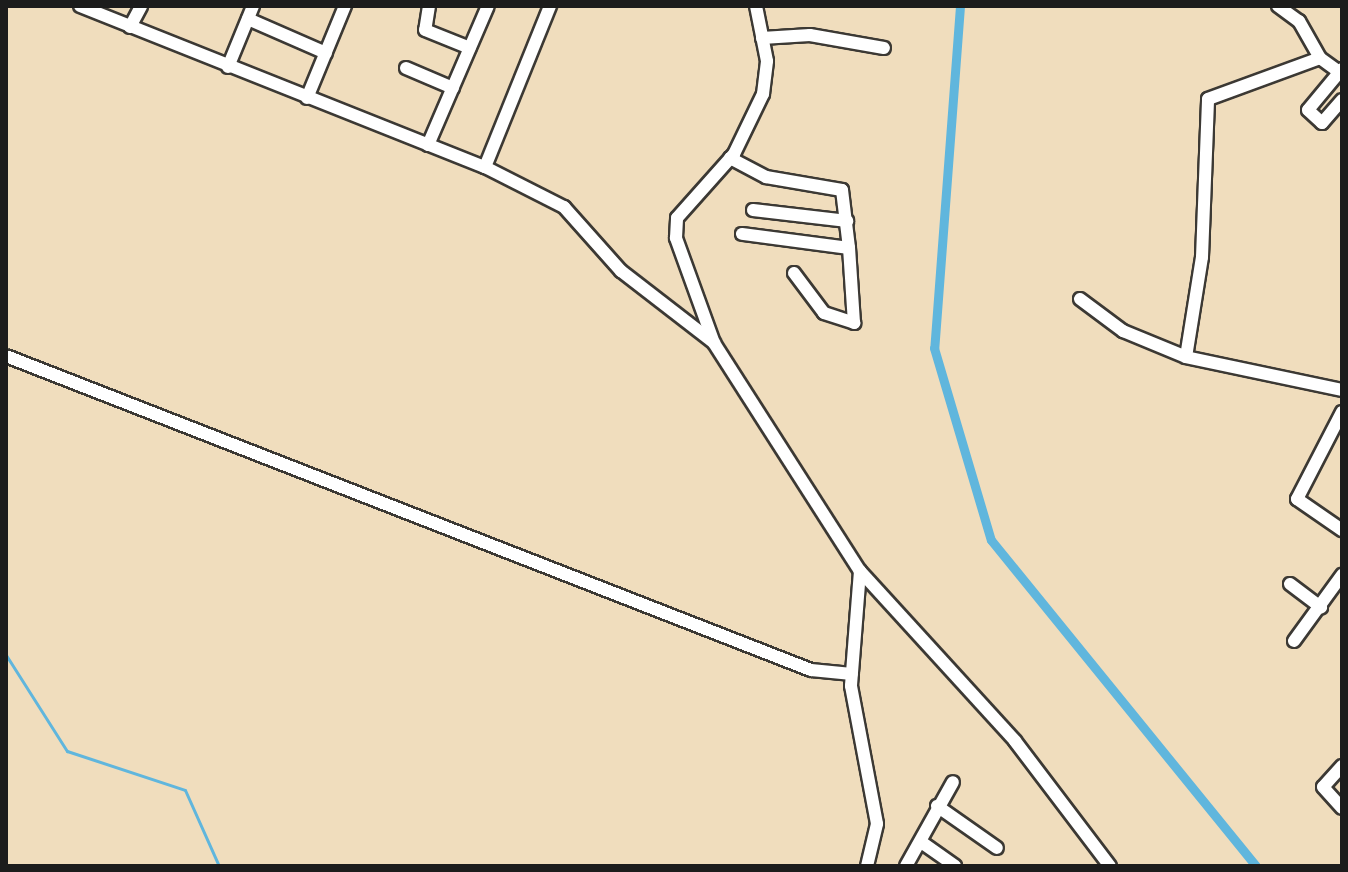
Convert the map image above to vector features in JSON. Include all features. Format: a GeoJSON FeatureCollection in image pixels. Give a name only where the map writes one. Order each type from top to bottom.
{"type":"FeatureCollection","features":[{"type":"Feature","properties":{"kind":"street"},"geometry":{"type":"LineString","coordinates":[[130,27],[141,6]]}},
{"type":"Feature","properties":{"kind":"street"},"geometry":{"type":"LineString","coordinates":[[228,67],[253,6]]}},
{"type":"Feature","properties":{"kind":"street"},"geometry":{"type":"LineString","coordinates":[[429,6],[425,30],[470,48]]}},
{"type":"Feature","properties":{"kind":"street"},"geometry":{"type":"LineString","coordinates":[[428,145],[488,6]]}},
{"type":"Feature","properties":{"kind":"street"},"geometry":{"type":"LineString","coordinates":[[485,167],[550,6]]}},
{"type":"Feature","properties":{"kind":"street"},"geometry":{"type":"LineString","coordinates":[[756,6],[762,38],[763,94],[730,158],[677,218],[676,238],[714,343],[860,571],[1015,741],[1110,866]]}},
{"type":"Feature","properties":{"kind":"street"},"geometry":{"type":"LineString","coordinates":[[1278,6],[1299,21],[1320,58],[1340,70],[1308,110],[1322,123],[1342,100]]}},
{"type":"Feature","properties":{"kind":"street"},"geometry":{"type":"LineString","coordinates":[[86,7],[228,67],[485,167],[564,207],[621,271],[714,343]]}},
{"type":"Feature","properties":{"kind":"street"},"geometry":{"type":"LineString","coordinates":[[307,98],[341,7]]}},
{"type":"Feature","properties":{"kind":"street"},"geometry":{"type":"LineString","coordinates":[[248,19],[326,53]]}},
{"type":"Feature","properties":{"kind":"street"},"geometry":{"type":"LineString","coordinates":[[762,38],[810,35],[884,48]]}},
{"type":"Feature","properties":{"kind":"street"},"geometry":{"type":"LineString","coordinates":[[1186,357],[1202,257],[1208,99],[1320,58]]}},
{"type":"Feature","properties":{"kind":"street"},"geometry":{"type":"LineString","coordinates":[[406,68],[453,88]]}},
{"type":"Feature","properties":{"kind":"street"},"geometry":{"type":"LineString","coordinates":[[730,158],[766,177],[842,190],[854,323],[824,313],[794,273]]}},
{"type":"Feature","properties":{"kind":"street"},"geometry":{"type":"LineString","coordinates":[[753,210],[847,221]]}},
{"type":"Feature","properties":{"kind":"street"},"geometry":{"type":"LineString","coordinates":[[742,234],[849,248]]}},
{"type":"Feature","properties":{"kind":"street"},"geometry":{"type":"LineString","coordinates":[[1080,299],[1123,331],[1186,357],[1342,390]]}},
{"type":"Feature","properties":{"kind":"street"},"geometry":{"type":"LineString","coordinates":[[6,356],[811,670],[852,674]]}},
{"type":"Feature","properties":{"kind":"street"},"geometry":{"type":"LineString","coordinates":[[1342,412],[1297,499],[1342,530]]}},
{"type":"Feature","properties":{"kind":"street"},"geometry":{"type":"LineString","coordinates":[[860,571],[852,674],[877,824],[867,866]]}},
{"type":"Feature","properties":{"kind":"street"},"geometry":{"type":"LineString","coordinates":[[1294,641],[1342,575]]}},
{"type":"Feature","properties":{"kind":"street"},"geometry":{"type":"LineString","coordinates":[[1290,584],[1321,607]]}},
{"type":"Feature","properties":{"kind":"street"},"geometry":{"type":"LineString","coordinates":[[1342,766],[1323,787],[1342,808]]}},
{"type":"Feature","properties":{"kind":"street"},"geometry":{"type":"LineString","coordinates":[[906,866],[924,844],[925,822],[953,782]]}},
{"type":"Feature","properties":{"kind":"street"},"geometry":{"type":"LineString","coordinates":[[937,806],[997,848]]}},
{"type":"Feature","properties":{"kind":"street"},"geometry":{"type":"LineString","coordinates":[[924,844],[955,866]]}},
{"type":"Feature","properties":{"kind":"waterway"},"geometry":{"type":"LineString","coordinates":[[960,6],[934,348],[991,540],[1256,866]]}},
{"type":"Feature","properties":{"kind":"waterway"},"geometry":{"type":"LineString","coordinates":[[6,655],[67,751],[185,790],[219,866]]}}]}
